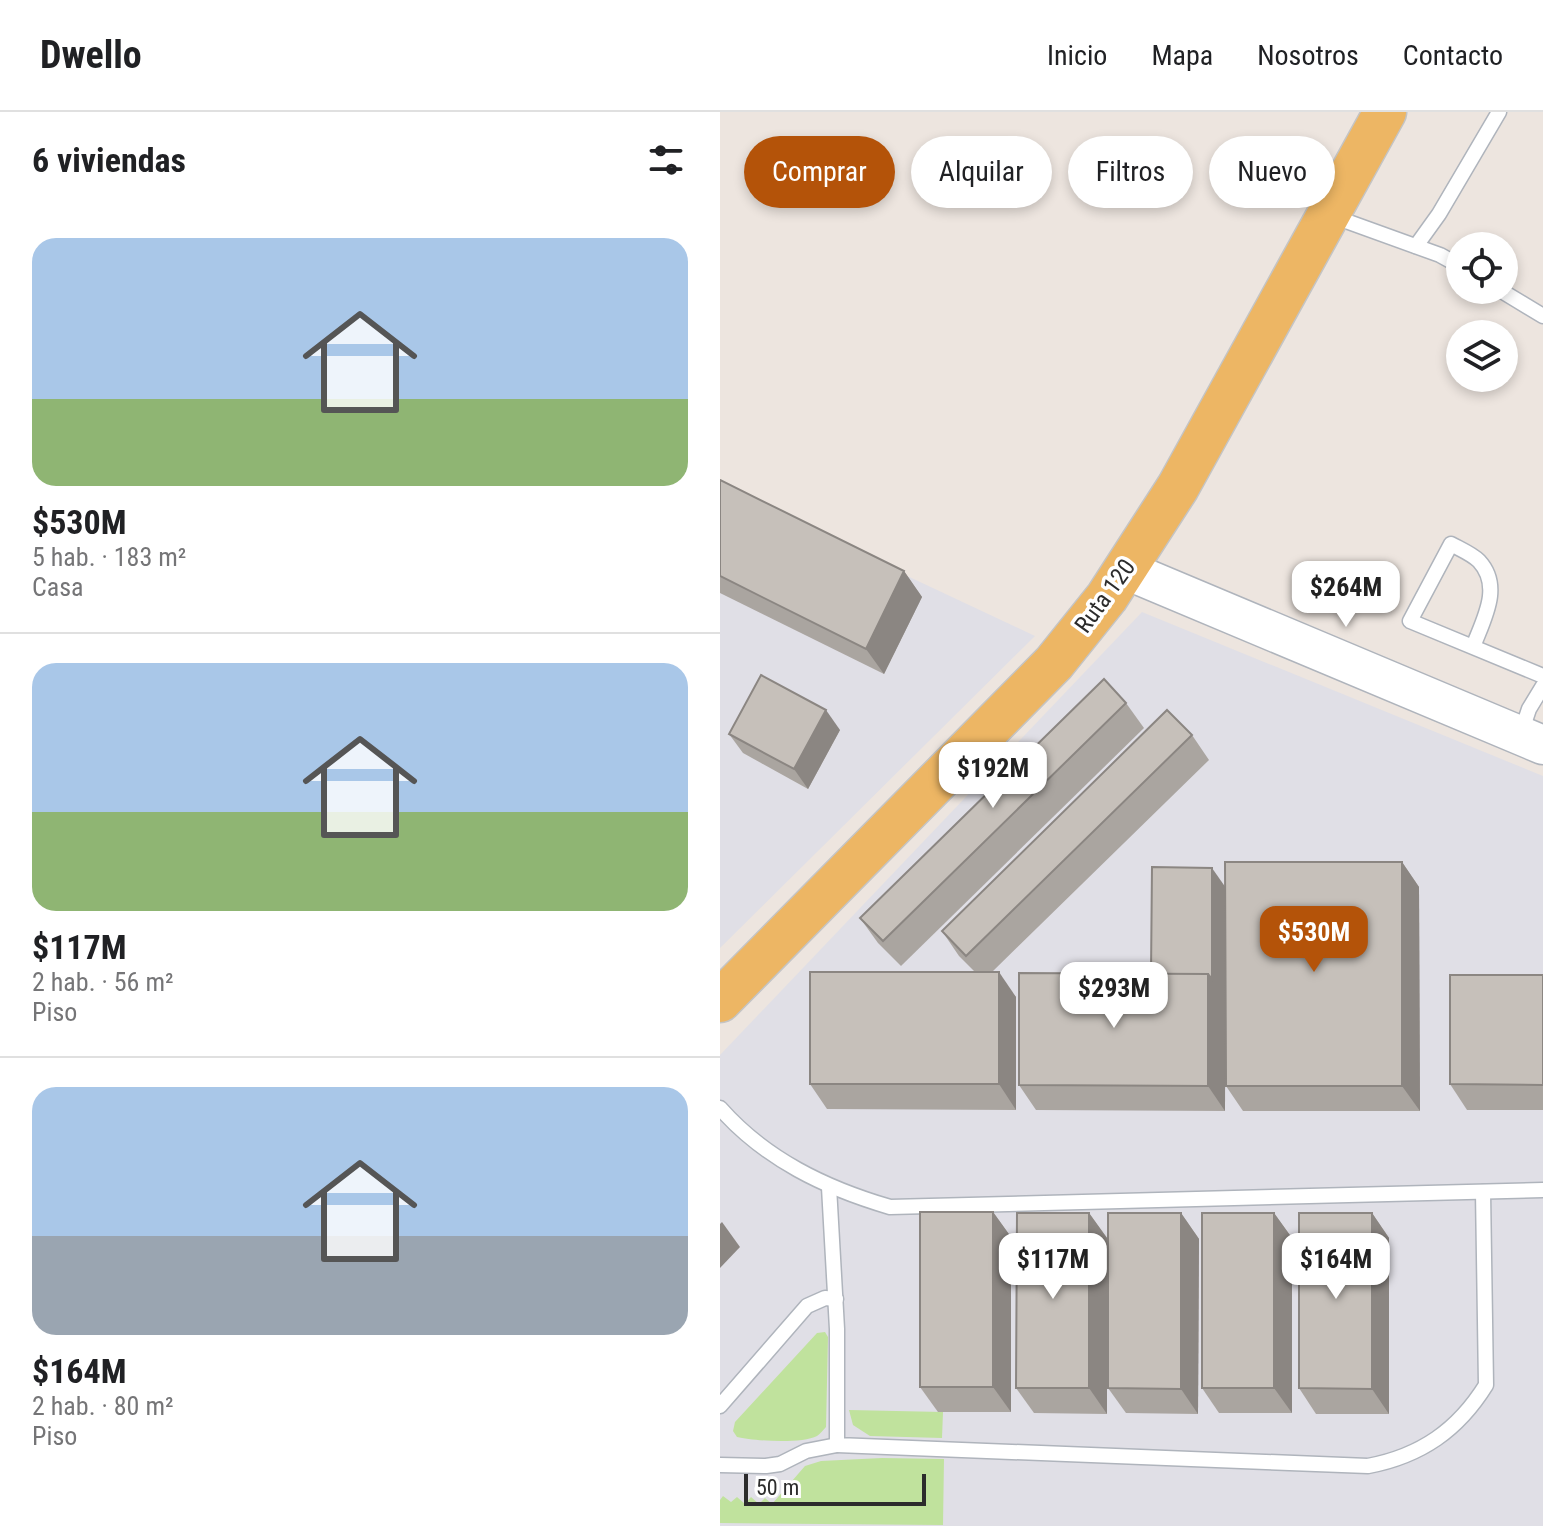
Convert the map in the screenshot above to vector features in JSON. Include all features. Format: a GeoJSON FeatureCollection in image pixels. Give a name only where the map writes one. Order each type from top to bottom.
{"type":"FeatureCollection","features":[{"type":"Feature","properties":{"kind":"main road","name":"Ruta 120"},"geometry":{"type":"LineString","coordinates":[[720,1001],[1054,663],[1087,624],[1126,570],[1178,487],[1385,112]]}},
{"type":"Feature","properties":{"kind":"street"},"geometry":{"type":"LineString","coordinates":[[1126,570],[1532,740]]}},
{"type":"Feature","properties":{"kind":"lane"},"geometry":{"type":"LineString","coordinates":[[1416,246],[1439,214],[1499,112]]}},
{"type":"Feature","properties":{"kind":"lane"},"geometry":{"type":"LineString","coordinates":[[1328,215],[1446,258]]}},
{"type":"Feature","properties":{"kind":"lane"},"geometry":{"type":"LineString","coordinates":[[1518,301],[1543,316]]}},
{"type":"Feature","properties":{"kind":"lane"},"geometry":{"type":"LineString","coordinates":[[1473,647],[1492,596],[1487,572],[1478,559],[1451,544],[1410,621],[1543,676]]}},
{"type":"Feature","properties":{"kind":"lane"},"geometry":{"type":"LineString","coordinates":[[1532,740],[1529,709],[1543,686]]}},
{"type":"Feature","properties":{"kind":"lane"},"geometry":{"type":"LineString","coordinates":[[720,1108],[773,1155],[829,1187],[890,1207],[1543,1190]]}},
{"type":"Feature","properties":{"kind":"lane"},"geometry":{"type":"LineString","coordinates":[[829,1187],[836,1299],[837,1445]]}},
{"type":"Feature","properties":{"kind":"lane"},"geometry":{"type":"LineString","coordinates":[[720,1465],[780,1464],[806,1451],[837,1445],[1368,1466],[1407,1456],[1442,1437],[1473,1405],[1486,1385],[1483,1192]]}},
{"type":"Feature","properties":{"kind":"lane"},"geometry":{"type":"LineString","coordinates":[[720,1406],[807,1306],[825,1298],[836,1299]]}},
{"type":"Feature","properties":{"kind":"shaded area"},"geometry":{"type":"Polygon","coordinates":[[[720,488],[1035,636],[720,948],[720,488]]]}},
{"type":"Feature","properties":{"kind":"shaded area"},"geometry":{"type":"Polygon","coordinates":[[[1142,612],[1543,776],[1543,1526],[720,1526],[720,1055],[1142,612]]]}},
{"type":"Feature","properties":{"kind":"green space"},"geometry":{"type":"Polygon","coordinates":[[[825,1332],[828,1337],[826,1427],[810,1439],[766,1441],[737,1437],[733,1431],[735,1422],[817,1333],[825,1332]]]}},
{"type":"Feature","properties":{"kind":"green space"},"geometry":{"type":"Polygon","coordinates":[[[849,1410],[943,1412],[942,1438],[870,1436],[853,1425],[849,1410]]]}},
{"type":"Feature","properties":{"kind":"green space"},"geometry":{"type":"Polygon","coordinates":[[[944,1459],[943,1525],[720,1523],[720,1500],[723,1496],[731,1502],[737,1497],[745,1504],[751,1497],[759,1504],[765,1498],[772,1504],[805,1466],[821,1461],[944,1459]]]}},
{"type":"Feature","properties":{"kind":"building"},"geometry":{"type":"Polygon","coordinates":[[[720,480],[904,571],[866,649],[720,576],[720,480]]]}},
{"type":"Feature","properties":{"kind":"building"},"geometry":{"type":"Polygon","coordinates":[[[761,675],[826,710],[794,769],[729,734],[761,675]]]}},
{"type":"Feature","properties":{"kind":"building"},"geometry":{"type":"Polygon","coordinates":[[[1104,679],[1126,703],[883,941],[860,918],[1104,679]]]}},
{"type":"Feature","properties":{"kind":"building"},"geometry":{"type":"Polygon","coordinates":[[[1167,710],[1192,735],[966,956],[942,931],[1167,710]]]}},
{"type":"Feature","properties":{"kind":"building"},"geometry":{"type":"Polygon","coordinates":[[[1225,862],[1402,862],[1402,1086],[1226,1086],[1225,862]]]}},
{"type":"Feature","properties":{"kind":"building"},"geometry":{"type":"Polygon","coordinates":[[[1152,867],[1212,868],[1212,979],[1208,974],[1151,974],[1152,867]]]}},
{"type":"Feature","properties":{"kind":"building"},"geometry":{"type":"Polygon","coordinates":[[[810,972],[999,972],[999,1084],[810,1084],[810,972]]]}},
{"type":"Feature","properties":{"kind":"building"},"geometry":{"type":"Polygon","coordinates":[[[1019,973],[1208,974],[1208,1086],[1019,1085],[1019,973]]]}},
{"type":"Feature","properties":{"kind":"building"},"geometry":{"type":"Polygon","coordinates":[[[1450,975],[1543,975],[1543,1085],[1450,1084],[1450,975]]]}},
{"type":"Feature","properties":{"kind":"building"},"geometry":{"type":"Polygon","coordinates":[[[920,1212],[993,1212],[993,1387],[920,1387],[920,1212]]]}},
{"type":"Feature","properties":{"kind":"building"},"geometry":{"type":"Polygon","coordinates":[[[1017,1213],[1089,1213],[1089,1388],[1016,1388],[1017,1213]]]}},
{"type":"Feature","properties":{"kind":"building"},"geometry":{"type":"Polygon","coordinates":[[[1108,1213],[1181,1213],[1181,1389],[1108,1388],[1108,1213]]]}},
{"type":"Feature","properties":{"kind":"building"},"geometry":{"type":"Polygon","coordinates":[[[1202,1213],[1274,1213],[1274,1388],[1202,1388],[1202,1213]]]}},
{"type":"Feature","properties":{"kind":"building"},"geometry":{"type":"Polygon","coordinates":[[[1299,1213],[1372,1213],[1372,1389],[1299,1388],[1299,1213]]]}}]}
